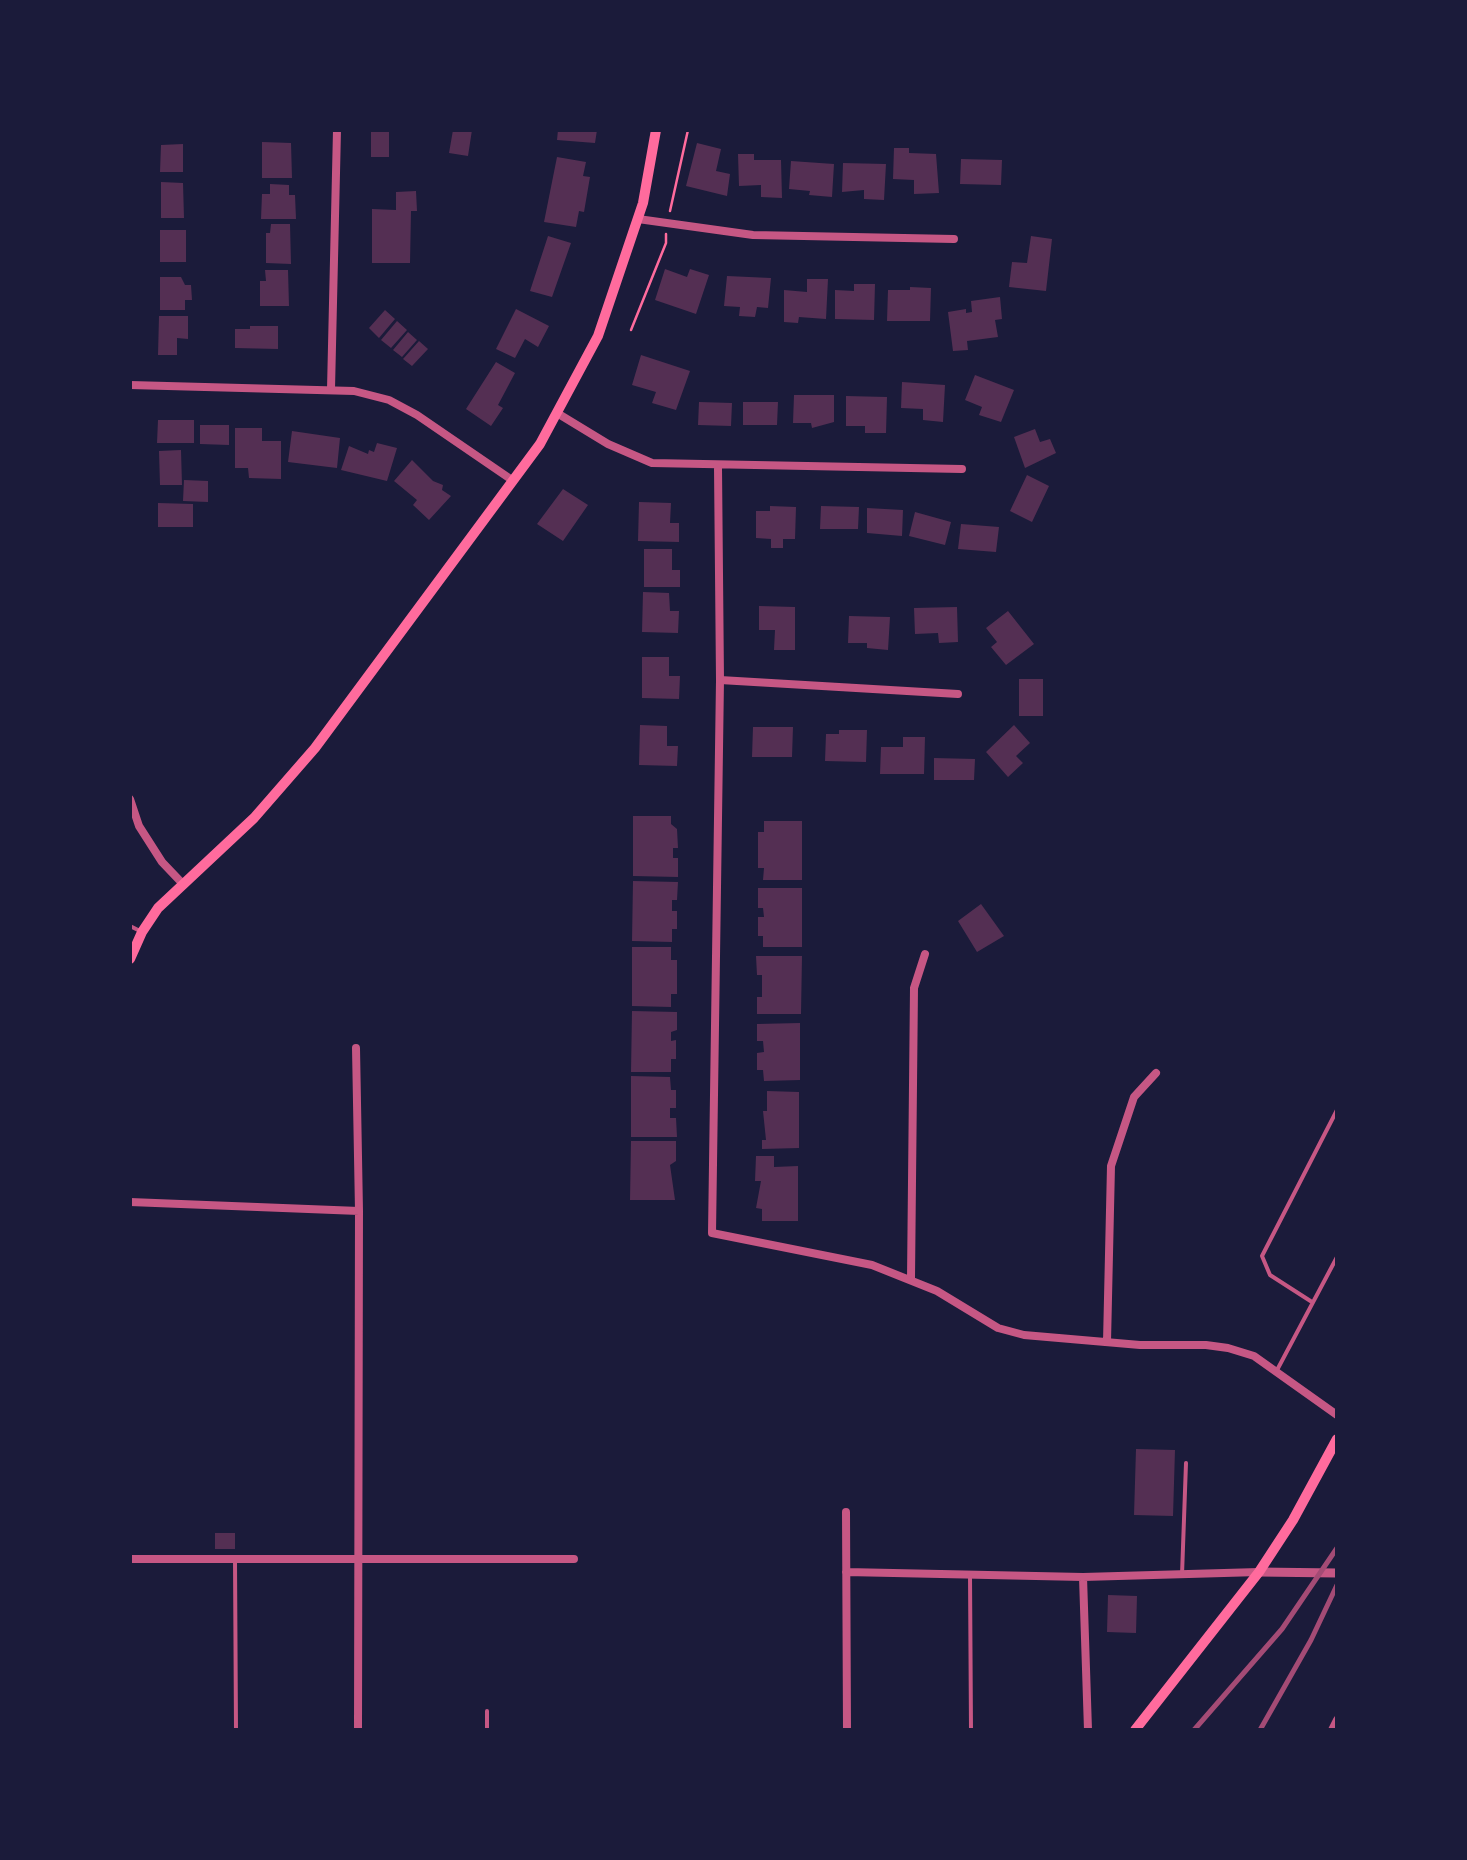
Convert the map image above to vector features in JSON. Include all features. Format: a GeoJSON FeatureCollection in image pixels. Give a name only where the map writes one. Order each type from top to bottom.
{"type":"FeatureCollection","features":[{"type":"Feature","properties":{"kind":"main road"},"geometry":{"type":"LineString","coordinates":[[130,959],[158,908],[254,818],[315,748],[557,414],[598,336],[638,219],[656,130]]}},
{"type":"Feature","properties":{"kind":"main road"},"geometry":{"type":"LineString","coordinates":[[1134,1730],[1259,1572],[1293,1520],[1337,1439]]}},
{"type":"Feature","properties":{"kind":"street"},"geometry":{"type":"LineString","coordinates":[[331,389],[337,130]]}},
{"type":"Feature","properties":{"kind":"street"},"geometry":{"type":"LineString","coordinates":[[638,219],[753,235],[954,239]]}},
{"type":"Feature","properties":{"kind":"street"},"geometry":{"type":"LineString","coordinates":[[130,385],[331,389],[389,400],[512,480]]}},
{"type":"Feature","properties":{"kind":"street"},"geometry":{"type":"LineString","coordinates":[[557,414],[608,444],[652,463],[962,469]]}},
{"type":"Feature","properties":{"kind":"street"},"geometry":{"type":"LineString","coordinates":[[718,466],[720,680],[712,1232],[872,1264],[911,1278],[998,1328],[1024,1335],[1228,1348],[1254,1356],[1337,1414]]}},
{"type":"Feature","properties":{"kind":"street"},"geometry":{"type":"LineString","coordinates":[[720,680],[958,694]]}},
{"type":"Feature","properties":{"kind":"street"},"geometry":{"type":"LineString","coordinates":[[130,799],[139,826],[162,862],[182,883]]}},
{"type":"Feature","properties":{"kind":"street"},"geometry":{"type":"LineString","coordinates":[[911,1278],[914,988],[925,954]]}},
{"type":"Feature","properties":{"kind":"street"},"geometry":{"type":"LineString","coordinates":[[356,1048],[358,1730]]}},
{"type":"Feature","properties":{"kind":"street"},"geometry":{"type":"LineString","coordinates":[[1107,1342],[1111,1166],[1134,1097],[1156,1074]]}},
{"type":"Feature","properties":{"kind":"street"},"geometry":{"type":"LineString","coordinates":[[130,1202],[359,1211]]}},
{"type":"Feature","properties":{"kind":"street"},"geometry":{"type":"LineString","coordinates":[[846,1512],[847,1730]]}},
{"type":"Feature","properties":{"kind":"street"},"geometry":{"type":"LineString","coordinates":[[130,1559],[574,1559]]}},
{"type":"Feature","properties":{"kind":"street"},"geometry":{"type":"LineString","coordinates":[[846,1572],[1083,1577],[1337,1572]]}},
{"type":"Feature","properties":{"kind":"street"},"geometry":{"type":"LineString","coordinates":[[1083,1577],[1088,1730]]}},
{"type":"Feature","properties":{"kind":"street"},"geometry":{"type":"LineString","coordinates":[[1332,1730],[1337,1720]]}},
{"type":"Feature","properties":{"kind":"lane"},"geometry":{"type":"LineString","coordinates":[[130,926],[142,932]]}},
{"type":"Feature","properties":{"kind":"lane"},"geometry":{"type":"LineString","coordinates":[[1312,1302],[1270,1276],[1262,1256],[1337,1110]]}},
{"type":"Feature","properties":{"kind":"lane"},"geometry":{"type":"LineString","coordinates":[[1276,1372],[1337,1257]]}},
{"type":"Feature","properties":{"kind":"lane"},"geometry":{"type":"LineString","coordinates":[[1182,1574],[1186,1464]]}},
{"type":"Feature","properties":{"kind":"lane"},"geometry":{"type":"LineString","coordinates":[[235,1559],[236,1730]]}},
{"type":"Feature","properties":{"kind":"lane"},"geometry":{"type":"LineString","coordinates":[[970,1575],[971,1730]]}},
{"type":"Feature","properties":{"kind":"lane"},"geometry":{"type":"LineString","coordinates":[[487,1711],[487,1730]]}},
{"type":"Feature","properties":{"kind":"building"},"geometry":{"type":"Polygon","coordinates":[[[371,130],[389,130],[389,157],[371,157],[371,130]]]}},
{"type":"Feature","properties":{"kind":"building"},"geometry":{"type":"Polygon","coordinates":[[[453,130],[472,130],[468,156],[449,153],[453,130]]]}},
{"type":"Feature","properties":{"kind":"building"},"geometry":{"type":"Polygon","coordinates":[[[558,130],[597,130],[595,143],[557,140],[558,130]]]}},
{"type":"Feature","properties":{"kind":"building"},"geometry":{"type":"Polygon","coordinates":[[[262,142],[291,143],[292,178],[262,178],[262,142]]]}},
{"type":"Feature","properties":{"kind":"building"},"geometry":{"type":"Polygon","coordinates":[[[697,143],[721,149],[716,171],[730,174],[727,196],[686,186],[697,143]]]}},
{"type":"Feature","properties":{"kind":"building"},"geometry":{"type":"Polygon","coordinates":[[[183,144],[183,172],[160,172],[161,145],[183,144]]]}},
{"type":"Feature","properties":{"kind":"building"},"geometry":{"type":"Polygon","coordinates":[[[894,148],[936,154],[939,193],[914,194],[914,180],[893,179],[894,148]]]}},
{"type":"Feature","properties":{"kind":"building"},"geometry":{"type":"Polygon","coordinates":[[[738,154],[754,154],[754,160],[781,160],[782,198],[761,197],[761,185],[739,186],[738,154]]]}},
{"type":"Feature","properties":{"kind":"building"},"geometry":{"type":"Polygon","coordinates":[[[557,157],[586,162],[583,176],[590,177],[584,212],[579,211],[576,227],[544,222],[557,157]]]}},
{"type":"Feature","properties":{"kind":"building"},"geometry":{"type":"Polygon","coordinates":[[[961,159],[1002,160],[1001,185],[960,184],[961,159]]]}},
{"type":"Feature","properties":{"kind":"building"},"geometry":{"type":"Polygon","coordinates":[[[791,161],[834,164],[832,197],[789,189],[791,161]]]}},
{"type":"Feature","properties":{"kind":"building"},"geometry":{"type":"Polygon","coordinates":[[[843,163],[886,164],[884,200],[864,199],[864,190],[842,192],[843,163]]]}},
{"type":"Feature","properties":{"kind":"building"},"geometry":{"type":"Polygon","coordinates":[[[161,182],[183,183],[184,218],[161,218],[161,182]]]}},
{"type":"Feature","properties":{"kind":"building"},"geometry":{"type":"Polygon","coordinates":[[[270,184],[289,185],[289,195],[295,195],[296,219],[261,219],[262,194],[270,194],[270,184]]]}},
{"type":"Feature","properties":{"kind":"building"},"geometry":{"type":"Polygon","coordinates":[[[416,191],[417,211],[411,211],[410,263],[372,263],[372,209],[396,210],[396,192],[416,191]]]}},
{"type":"Feature","properties":{"kind":"building"},"geometry":{"type":"Polygon","coordinates":[[[271,224],[290,224],[291,264],[266,263],[266,233],[270,233],[271,224]]]}},
{"type":"Feature","properties":{"kind":"building"},"geometry":{"type":"Polygon","coordinates":[[[160,230],[186,230],[186,262],[160,262],[160,230]]]}},
{"type":"Feature","properties":{"kind":"building"},"geometry":{"type":"Polygon","coordinates":[[[548,236],[571,243],[552,297],[530,291],[548,236]]]}},
{"type":"Feature","properties":{"kind":"building"},"geometry":{"type":"Polygon","coordinates":[[[1031,236],[1052,239],[1046,291],[1009,287],[1012,262],[1027,263],[1031,236]]]}},
{"type":"Feature","properties":{"kind":"building"},"geometry":{"type":"Polygon","coordinates":[[[665,269],[687,277],[690,269],[709,275],[696,314],[655,300],[665,269]]]}},
{"type":"Feature","properties":{"kind":"building"},"geometry":{"type":"Polygon","coordinates":[[[265,270],[288,270],[289,306],[260,306],[260,281],[266,281],[265,270]]]}},
{"type":"Feature","properties":{"kind":"building"},"geometry":{"type":"Polygon","coordinates":[[[727,276],[771,278],[768,308],[757,307],[755,317],[739,316],[740,307],[724,306],[727,276]]]}},
{"type":"Feature","properties":{"kind":"building"},"geometry":{"type":"Polygon","coordinates":[[[160,277],[181,277],[185,285],[191,285],[192,300],[185,300],[185,310],[160,310],[160,277]]]}},
{"type":"Feature","properties":{"kind":"building"},"geometry":{"type":"Polygon","coordinates":[[[807,279],[828,279],[826,319],[799,317],[798,323],[784,322],[784,290],[807,292],[807,279]]]}},
{"type":"Feature","properties":{"kind":"building"},"geometry":{"type":"Polygon","coordinates":[[[854,284],[875,284],[874,320],[835,319],[835,290],[854,291],[854,284]]]}},
{"type":"Feature","properties":{"kind":"building"},"geometry":{"type":"Polygon","coordinates":[[[931,288],[930,321],[887,321],[888,290],[931,288]]]}},
{"type":"Feature","properties":{"kind":"building"},"geometry":{"type":"Polygon","coordinates":[[[1000,297],[1002,319],[995,320],[998,337],[967,341],[968,350],[953,351],[948,312],[972,312],[971,301],[1000,297]]]}},
{"type":"Feature","properties":{"kind":"building"},"geometry":{"type":"Polygon","coordinates":[[[516,309],[549,326],[538,347],[525,339],[515,358],[496,349],[516,309]]]}},
{"type":"Feature","properties":{"kind":"building"},"geometry":{"type":"Polygon","coordinates":[[[385,310],[395,319],[379,338],[369,328],[385,310]]]}},
{"type":"Feature","properties":{"kind":"building"},"geometry":{"type":"Polygon","coordinates":[[[159,316],[188,316],[188,339],[177,338],[177,355],[158,355],[159,316]]]}},
{"type":"Feature","properties":{"kind":"building"},"geometry":{"type":"Polygon","coordinates":[[[397,321],[407,330],[391,348],[381,340],[397,321]]]}},
{"type":"Feature","properties":{"kind":"building"},"geometry":{"type":"Polygon","coordinates":[[[278,326],[278,349],[235,348],[235,329],[278,326]]]}},
{"type":"Feature","properties":{"kind":"building"},"geometry":{"type":"Polygon","coordinates":[[[408,332],[417,340],[402,357],[393,350],[408,332]]]}},
{"type":"Feature","properties":{"kind":"building"},"geometry":{"type":"Polygon","coordinates":[[[419,341],[428,349],[412,366],[403,359],[419,341]]]}},
{"type":"Feature","properties":{"kind":"building"},"geometry":{"type":"Polygon","coordinates":[[[641,355],[690,371],[676,410],[652,403],[656,392],[632,385],[641,355]]]}},
{"type":"Feature","properties":{"kind":"building"},"geometry":{"type":"Polygon","coordinates":[[[496,362],[515,373],[498,405],[503,408],[491,426],[466,409],[496,362]]]}},
{"type":"Feature","properties":{"kind":"building"},"geometry":{"type":"Polygon","coordinates":[[[975,375],[1014,390],[1001,422],[979,415],[982,407],[965,400],[975,375]]]}},
{"type":"Feature","properties":{"kind":"building"},"geometry":{"type":"Polygon","coordinates":[[[902,382],[945,385],[943,422],[923,420],[923,409],[901,408],[902,382]]]}},
{"type":"Feature","properties":{"kind":"building"},"geometry":{"type":"Polygon","coordinates":[[[794,395],[834,395],[834,422],[812,428],[811,423],[793,423],[794,395]]]}},
{"type":"Feature","properties":{"kind":"building"},"geometry":{"type":"Polygon","coordinates":[[[846,396],[887,397],[886,433],[865,433],[865,426],[846,426],[846,396]]]}},
{"type":"Feature","properties":{"kind":"building"},"geometry":{"type":"Polygon","coordinates":[[[699,402],[732,403],[731,426],[698,425],[699,402]]]}},
{"type":"Feature","properties":{"kind":"building"},"geometry":{"type":"Polygon","coordinates":[[[743,402],[778,402],[777,425],[743,425],[743,402]]]}},
{"type":"Feature","properties":{"kind":"building"},"geometry":{"type":"Polygon","coordinates":[[[158,420],[194,420],[194,443],[157,443],[158,420]]]}},
{"type":"Feature","properties":{"kind":"building"},"geometry":{"type":"Polygon","coordinates":[[[200,425],[229,425],[229,445],[200,444],[200,425]]]}},
{"type":"Feature","properties":{"kind":"building"},"geometry":{"type":"Polygon","coordinates":[[[235,428],[262,428],[262,441],[281,441],[281,479],[249,478],[248,468],[235,468],[235,428]]]}},
{"type":"Feature","properties":{"kind":"building"},"geometry":{"type":"Polygon","coordinates":[[[1035,429],[1040,442],[1050,439],[1056,453],[1025,468],[1014,437],[1035,429]]]}},
{"type":"Feature","properties":{"kind":"building"},"geometry":{"type":"Polygon","coordinates":[[[292,431],[340,438],[337,468],[288,462],[292,431]]]}},
{"type":"Feature","properties":{"kind":"building"},"geometry":{"type":"Polygon","coordinates":[[[377,443],[397,448],[387,481],[341,470],[349,446],[368,454],[369,450],[374,452],[377,443]]]}},
{"type":"Feature","properties":{"kind":"building"},"geometry":{"type":"Polygon","coordinates":[[[181,450],[182,485],[160,485],[159,451],[181,450]]]}},
{"type":"Feature","properties":{"kind":"building"},"geometry":{"type":"Polygon","coordinates":[[[412,460],[451,496],[429,520],[413,505],[417,500],[394,481],[412,460]]]}},
{"type":"Feature","properties":{"kind":"building"},"geometry":{"type":"Polygon","coordinates":[[[1027,475],[1049,486],[1032,522],[1010,511],[1027,475]]]}},
{"type":"Feature","properties":{"kind":"building"},"geometry":{"type":"Polygon","coordinates":[[[184,480],[208,481],[208,502],[183,501],[184,480]]]}},
{"type":"Feature","properties":{"kind":"building"},"geometry":{"type":"Polygon","coordinates":[[[563,489],[588,505],[563,541],[537,524],[563,489]]]}},
{"type":"Feature","properties":{"kind":"building"},"geometry":{"type":"Polygon","coordinates":[[[639,502],[671,503],[670,523],[679,523],[679,542],[638,541],[639,502]]]}},
{"type":"Feature","properties":{"kind":"building"},"geometry":{"type":"Polygon","coordinates":[[[158,503],[193,504],[193,527],[158,527],[158,503]]]}},
{"type":"Feature","properties":{"kind":"building"},"geometry":{"type":"Polygon","coordinates":[[[770,506],[796,507],[795,539],[783,539],[783,548],[771,548],[771,539],[756,538],[756,511],[770,511],[770,506]]]}},
{"type":"Feature","properties":{"kind":"building"},"geometry":{"type":"Polygon","coordinates":[[[821,506],[859,507],[858,529],[820,529],[821,506]]]}},
{"type":"Feature","properties":{"kind":"building"},"geometry":{"type":"Polygon","coordinates":[[[867,508],[903,510],[902,536],[867,533],[867,508]]]}},
{"type":"Feature","properties":{"kind":"building"},"geometry":{"type":"Polygon","coordinates":[[[915,512],[951,522],[945,545],[909,536],[915,512]]]}},
{"type":"Feature","properties":{"kind":"building"},"geometry":{"type":"Polygon","coordinates":[[[961,524],[999,527],[996,552],[958,549],[961,524]]]}},
{"type":"Feature","properties":{"kind":"building"},"geometry":{"type":"Polygon","coordinates":[[[644,549],[672,549],[672,570],[680,570],[680,587],[644,587],[644,549]]]}},
{"type":"Feature","properties":{"kind":"building"},"geometry":{"type":"Polygon","coordinates":[[[643,592],[669,593],[670,611],[679,611],[678,633],[642,632],[643,592]]]}},
{"type":"Feature","properties":{"kind":"building"},"geometry":{"type":"Polygon","coordinates":[[[759,606],[795,607],[795,650],[774,650],[775,630],[759,630],[759,606]]]}},
{"type":"Feature","properties":{"kind":"building"},"geometry":{"type":"Polygon","coordinates":[[[957,607],[958,642],[939,643],[938,633],[915,634],[914,608],[957,607]]]}},
{"type":"Feature","properties":{"kind":"building"},"geometry":{"type":"Polygon","coordinates":[[[1008,611],[1034,644],[1006,665],[991,647],[997,642],[986,628],[1008,611]]]}},
{"type":"Feature","properties":{"kind":"building"},"geometry":{"type":"Polygon","coordinates":[[[849,616],[890,617],[888,650],[867,648],[867,643],[848,643],[849,616]]]}},
{"type":"Feature","properties":{"kind":"building"},"geometry":{"type":"Polygon","coordinates":[[[642,657],[669,657],[669,676],[680,676],[679,699],[642,698],[642,657]]]}},
{"type":"Feature","properties":{"kind":"building"},"geometry":{"type":"Polygon","coordinates":[[[1019,679],[1043,679],[1043,716],[1019,716],[1019,679]]]}},
{"type":"Feature","properties":{"kind":"building"},"geometry":{"type":"Polygon","coordinates":[[[640,725],[667,726],[667,746],[678,746],[677,766],[639,765],[640,725]]]}},
{"type":"Feature","properties":{"kind":"building"},"geometry":{"type":"Polygon","coordinates":[[[1014,725],[1030,743],[1016,756],[1023,763],[1008,777],[986,752],[1014,725]]]}},
{"type":"Feature","properties":{"kind":"building"},"geometry":{"type":"Polygon","coordinates":[[[753,727],[793,727],[792,757],[752,757],[753,727]]]}},
{"type":"Feature","properties":{"kind":"building"},"geometry":{"type":"Polygon","coordinates":[[[839,730],[867,730],[866,762],[825,761],[826,734],[839,734],[839,730]]]}},
{"type":"Feature","properties":{"kind":"building"},"geometry":{"type":"Polygon","coordinates":[[[903,737],[925,737],[924,774],[880,774],[881,747],[903,747],[903,737]]]}},
{"type":"Feature","properties":{"kind":"building"},"geometry":{"type":"Polygon","coordinates":[[[934,758],[975,759],[974,780],[934,780],[934,758]]]}},
{"type":"Feature","properties":{"kind":"building"},"geometry":{"type":"Polygon","coordinates":[[[633,816],[671,816],[671,824],[677,829],[678,848],[673,848],[673,858],[678,858],[678,877],[633,876],[633,816]]]}},
{"type":"Feature","properties":{"kind":"building"},"geometry":{"type":"Polygon","coordinates":[[[764,821],[802,821],[802,880],[763,880],[764,868],[758,868],[758,832],[764,832],[764,821]]]}},
{"type":"Feature","properties":{"kind":"building"},"geometry":{"type":"Polygon","coordinates":[[[633,881],[678,882],[677,900],[672,900],[672,911],[677,911],[677,929],[672,929],[672,942],[632,941],[633,881]]]}},
{"type":"Feature","properties":{"kind":"building"},"geometry":{"type":"Polygon","coordinates":[[[758,888],[802,888],[802,947],[763,947],[763,936],[758,936],[758,917],[764,917],[763,908],[758,908],[758,888]]]}},
{"type":"Feature","properties":{"kind":"building"},"geometry":{"type":"Polygon","coordinates":[[[981,904],[1004,936],[977,952],[958,921],[981,904]]]}},
{"type":"Feature","properties":{"kind":"building"},"geometry":{"type":"Polygon","coordinates":[[[632,947],[671,947],[671,960],[677,960],[677,994],[671,994],[671,1007],[632,1006],[632,947]]]}},
{"type":"Feature","properties":{"kind":"building"},"geometry":{"type":"Polygon","coordinates":[[[756,956],[802,956],[801,1014],[757,1014],[762,975],[757,975],[756,956]]]}},
{"type":"Feature","properties":{"kind":"building"},"geometry":{"type":"Polygon","coordinates":[[[632,1011],[677,1012],[677,1030],[671,1032],[671,1041],[676,1040],[676,1059],[671,1059],[671,1072],[631,1072],[632,1011]]]}},
{"type":"Feature","properties":{"kind":"building"},"geometry":{"type":"Polygon","coordinates":[[[800,1023],[800,1080],[764,1081],[763,1070],[757,1070],[757,1053],[764,1052],[763,1041],[757,1041],[757,1024],[800,1023]]]}},
{"type":"Feature","properties":{"kind":"building"},"geometry":{"type":"Polygon","coordinates":[[[631,1076],[670,1077],[671,1090],[676,1090],[676,1108],[670,1108],[670,1118],[676,1118],[677,1137],[631,1137],[631,1076]]]}},
{"type":"Feature","properties":{"kind":"building"},"geometry":{"type":"Polygon","coordinates":[[[767,1091],[799,1092],[799,1148],[762,1149],[762,1140],[766,1140],[763,1111],[767,1111],[767,1091]]]}},
{"type":"Feature","properties":{"kind":"building"},"geometry":{"type":"Polygon","coordinates":[[[631,1141],[676,1141],[676,1161],[670,1165],[675,1200],[630,1200],[631,1141]]]}},
{"type":"Feature","properties":{"kind":"building"},"geometry":{"type":"Polygon","coordinates":[[[756,1156],[774,1156],[774,1167],[798,1166],[798,1221],[762,1221],[762,1209],[756,1208],[761,1181],[755,1181],[756,1156]]]}},
{"type":"Feature","properties":{"kind":"building"},"geometry":{"type":"Polygon","coordinates":[[[1136,1449],[1175,1450],[1173,1516],[1134,1515],[1136,1449]]]}},
{"type":"Feature","properties":{"kind":"building"},"geometry":{"type":"Polygon","coordinates":[[[215,1533],[235,1533],[235,1549],[215,1549],[215,1533]]]}},
{"type":"Feature","properties":{"kind":"building"},"geometry":{"type":"Polygon","coordinates":[[[1108,1595],[1137,1596],[1136,1633],[1107,1632],[1108,1595]]]}},
{"type":"Feature","properties":{"kind":"railway"},"geometry":{"type":"LineString","coordinates":[[1194,1730],[1282,1629],[1337,1548]]}},
{"type":"Feature","properties":{"kind":"railway"},"geometry":{"type":"LineString","coordinates":[[1260,1730],[1337,1585]]}}]}
